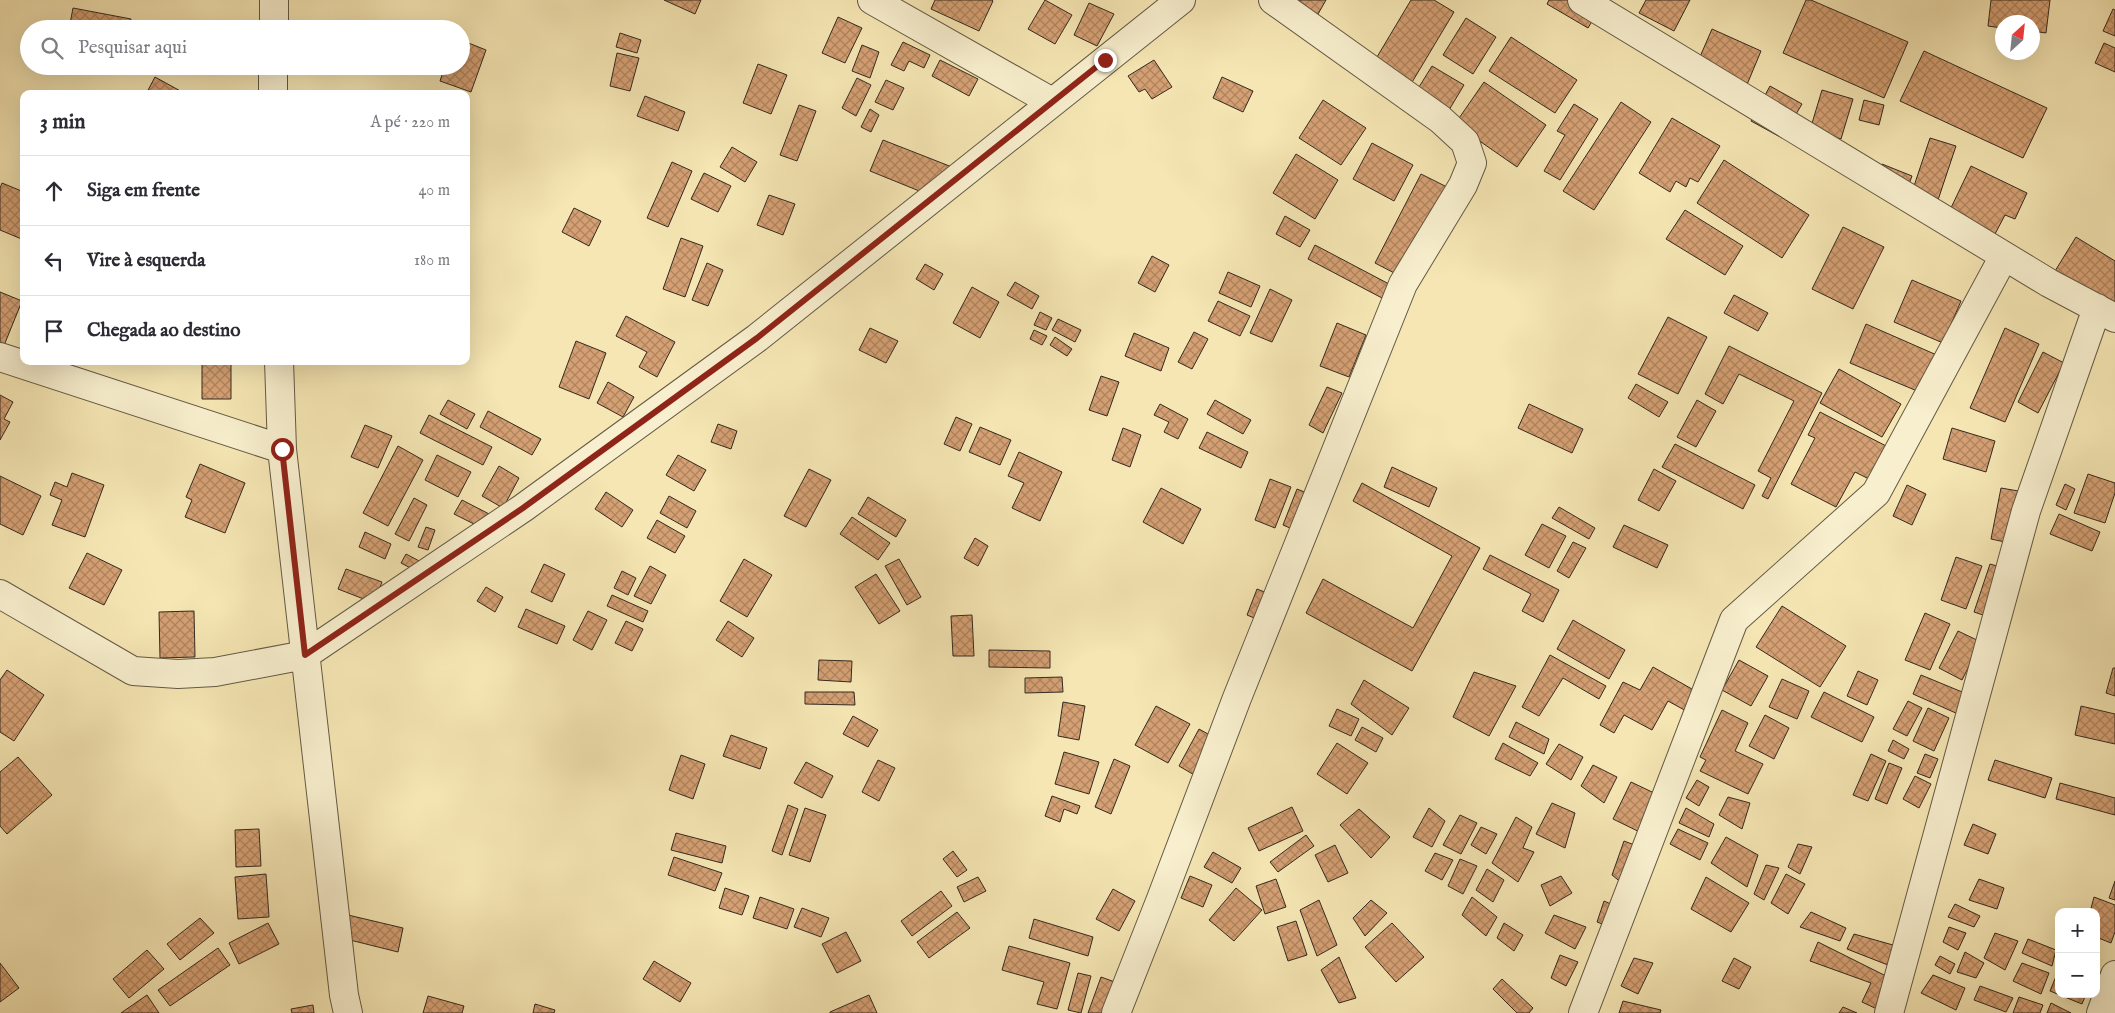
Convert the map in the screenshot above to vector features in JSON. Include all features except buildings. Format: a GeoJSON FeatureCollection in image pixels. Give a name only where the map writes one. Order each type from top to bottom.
{"type":"FeatureCollection","features":[{"type":"Feature","properties":{"kind":"street"},"geometry":{"type":"LineString","coordinates":[[274,0],[274,20]]}},
{"type":"Feature","properties":{"kind":"street"},"geometry":{"type":"LineString","coordinates":[[872,0],[1052,102]]}},
{"type":"Feature","properties":{"kind":"street"},"geometry":{"type":"LineString","coordinates":[[0,594],[133,671],[178,674],[215,672],[305,655],[523,508],[757,338],[1182,0]]}},
{"type":"Feature","properties":{"kind":"street"},"geometry":{"type":"LineString","coordinates":[[1116,1013],[1236,698],[1403,284],[1464,185],[1472,163],[1464,142],[1440,119],[1273,0]]}},
{"type":"Feature","properties":{"kind":"street"},"geometry":{"type":"LineString","coordinates":[[1582,0],[2004,256],[2106,313],[2026,511],[1889,1013]]}},
{"type":"Feature","properties":{"kind":"street"},"geometry":{"type":"LineString","coordinates":[[273,75],[273,90]]}},
{"type":"Feature","properties":{"kind":"street"},"geometry":{"type":"LineString","coordinates":[[1583,1013],[1734,620],[1876,493],[2004,256]]}},
{"type":"Feature","properties":{"kind":"street"},"geometry":{"type":"LineString","coordinates":[[0,357],[20,364]]}},
{"type":"Feature","properties":{"kind":"street"},"geometry":{"type":"LineString","coordinates":[[25,365],[282,449]]}},
{"type":"Feature","properties":{"kind":"street"},"geometry":{"type":"LineString","coordinates":[[279,365],[282,449],[344,995],[348,1013]]}},
{"type":"Feature","properties":{"kind":"street"},"geometry":{"type":"LineString","coordinates":[[2101,1013],[2115,975]]}},
{"type":"Feature","properties":{"kind":"route"},"geometry":{"type":"LineString","coordinates":[[282,449],[305,655],[523,508],[757,338],[1105,60]]}}]}
